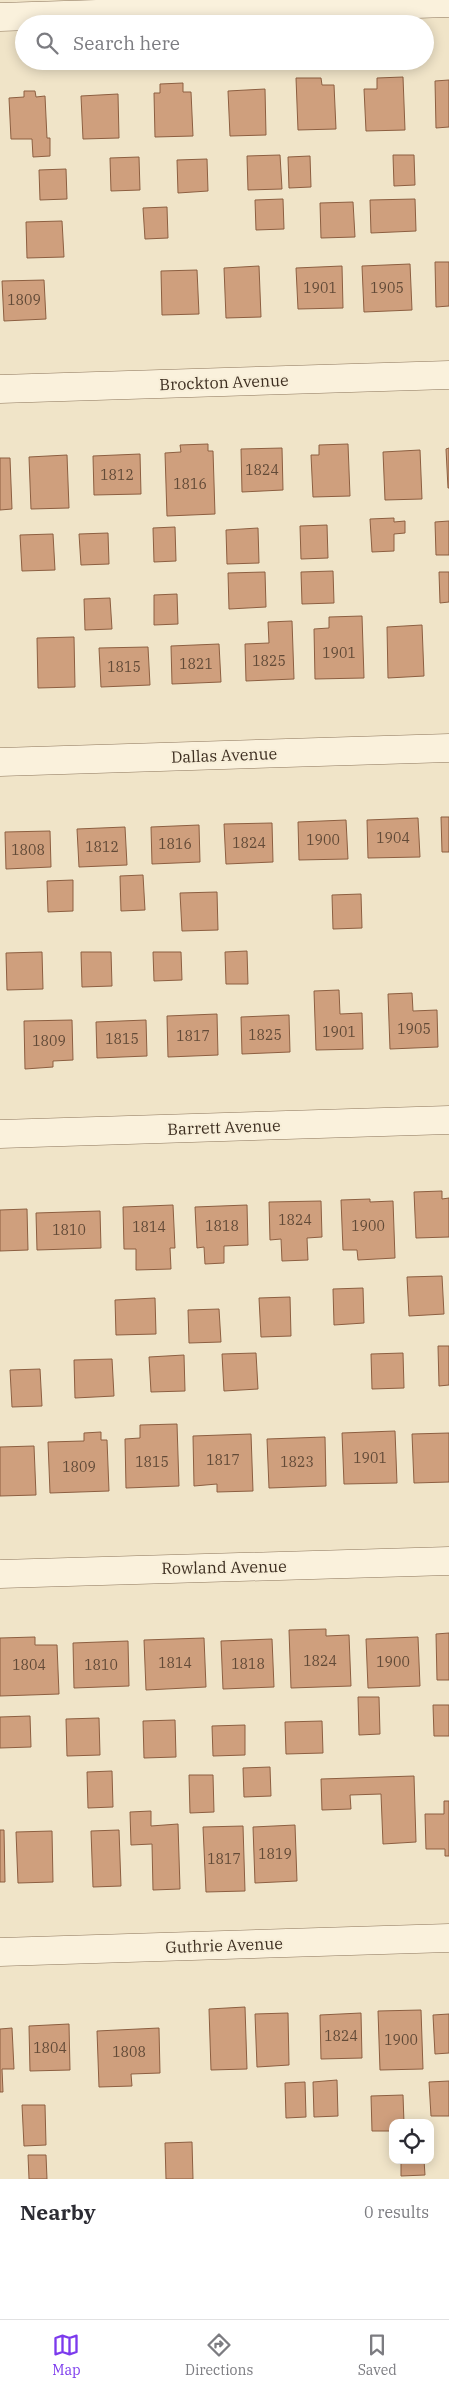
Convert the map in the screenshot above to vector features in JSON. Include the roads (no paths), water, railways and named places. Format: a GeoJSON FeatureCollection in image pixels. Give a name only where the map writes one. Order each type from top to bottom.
{"type":"FeatureCollection","features":[{"type":"Feature","properties":{"kind":"street"},"geometry":{"type":"LineString","coordinates":[[64,15],[449,3]]}},
{"type":"Feature","properties":{"kind":"street"},"geometry":{"type":"LineString","coordinates":[[0,17],[15,17]]}},
{"type":"Feature","properties":{"kind":"street","name":"Brockton Avenue"},"geometry":{"type":"LineString","coordinates":[[0,389],[449,375]]}},
{"type":"Feature","properties":{"kind":"street","name":"Dallas Avenue"},"geometry":{"type":"LineString","coordinates":[[0,762],[449,748]]}},
{"type":"Feature","properties":{"kind":"street","name":"Barrett Avenue"},"geometry":{"type":"LineString","coordinates":[[0,1134],[449,1120]]}},
{"type":"Feature","properties":{"kind":"street","name":"Rowland Avenue"},"geometry":{"type":"LineString","coordinates":[[0,1574],[449,1561]]}},
{"type":"Feature","properties":{"kind":"street","name":"Guthrie Avenue"},"geometry":{"type":"LineString","coordinates":[[0,1952],[449,1938]]}}]}
